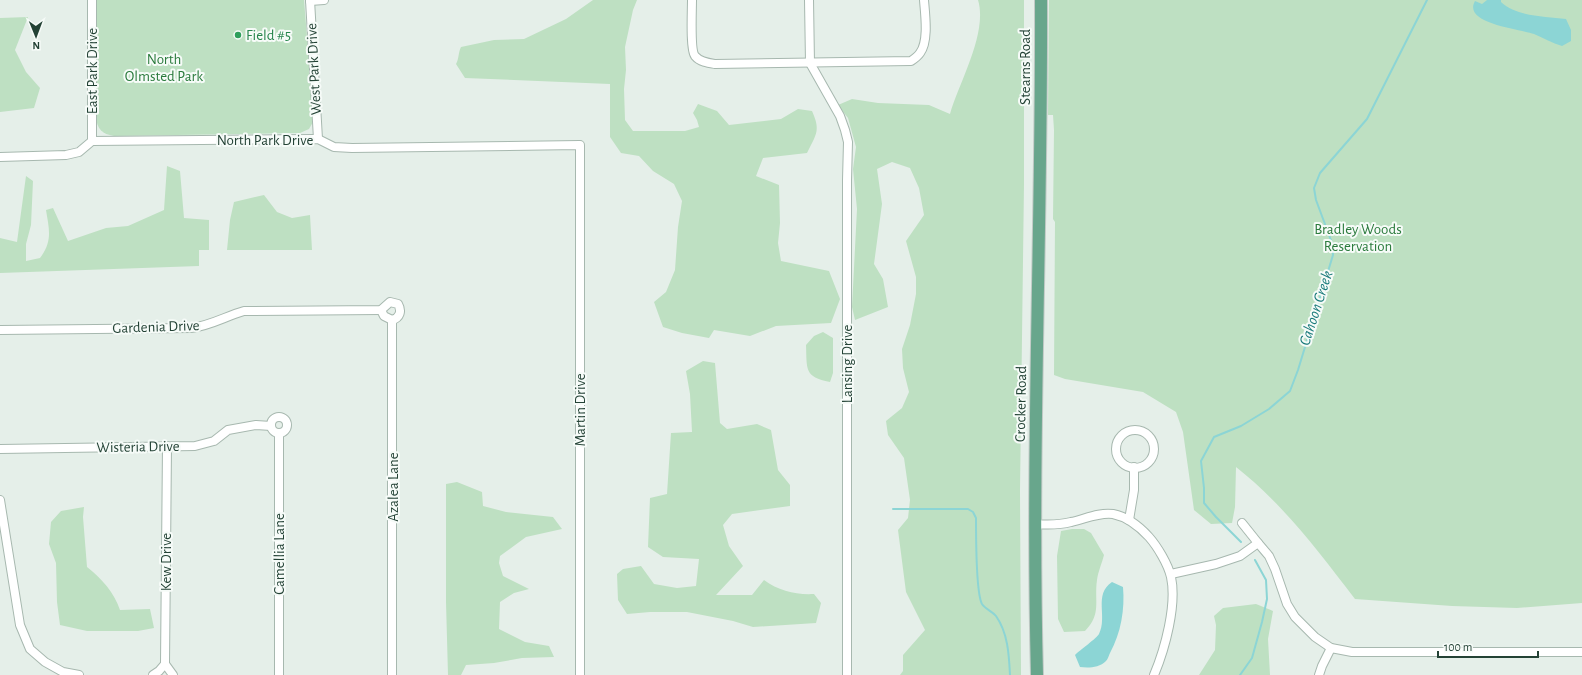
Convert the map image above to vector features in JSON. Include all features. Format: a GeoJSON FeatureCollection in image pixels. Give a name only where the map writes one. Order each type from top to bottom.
{"type":"FeatureCollection","features":[{"type":"Feature","properties":{"kind":"main road","name":"Stearns Road"},"geometry":{"type":"LineString","coordinates":[[1041,0],[1041,133]]}},
{"type":"Feature","properties":{"kind":"main road","name":"Crocker Road"},"geometry":{"type":"LineString","coordinates":[[1037,675],[1034,572],[1041,133]]}},
{"type":"Feature","properties":{"kind":"street","name":"East Park Drive"},"geometry":{"type":"LineString","coordinates":[[92,0],[92,141]]}},
{"type":"Feature","properties":{"kind":"street"},"geometry":{"type":"LineString","coordinates":[[310,1],[324,0]]}},
{"type":"Feature","properties":{"kind":"street"},"geometry":{"type":"LineString","coordinates":[[692,0],[692,47],[695,56],[705,63],[911,61],[920,54],[924,46],[924,0]]}},
{"type":"Feature","properties":{"kind":"street"},"geometry":{"type":"LineString","coordinates":[[809,0],[810,63]]}},
{"type":"Feature","properties":{"kind":"street","name":"West Park Drive"},"geometry":{"type":"LineString","coordinates":[[310,1],[318,139]]}},
{"type":"Feature","properties":{"kind":"street","name":"Lansing Drive"},"geometry":{"type":"LineString","coordinates":[[810,63],[840,116],[848,142],[847,675]]}},
{"type":"Feature","properties":{"kind":"street","name":"North Park Drive"},"geometry":{"type":"LineString","coordinates":[[92,141],[318,139],[334,147],[352,148],[580,145]]}},
{"type":"Feature","properties":{"kind":"street"},"geometry":{"type":"LineString","coordinates":[[0,157],[66,155],[79,152],[92,141]]}},
{"type":"Feature","properties":{"kind":"street","name":"Martin Drive"},"geometry":{"type":"LineString","coordinates":[[580,145],[580,675]]}},
{"type":"Feature","properties":{"kind":"street","name":"Gardenia Drive"},"geometry":{"type":"LineString","coordinates":[[0,330],[191,328],[211,324],[227,316],[244,311],[381,310],[390,302],[398,304]]}},
{"type":"Feature","properties":{"kind":"street","name":"Azalea Lane"},"geometry":{"type":"LineString","coordinates":[[392,675],[392,320],[400,314],[398,304]]}},
{"type":"Feature","properties":{"kind":"street"},"geometry":{"type":"LineString","coordinates":[[381,310],[384,316],[392,320]]}},
{"type":"Feature","properties":{"kind":"street"},"geometry":{"type":"LineString","coordinates":[[276,417],[280,417],[285,419],[287,429],[279,433],[275,432],[271,426],[272,421],[276,417]]}},
{"type":"Feature","properties":{"kind":"street","name":"Wisteria Drive"},"geometry":{"type":"LineString","coordinates":[[0,449],[195,446],[214,441],[228,430],[256,425],[271,426]]}},
{"type":"Feature","properties":{"kind":"street"},"geometry":{"type":"LineString","coordinates":[[1137,430],[1148,435],[1153,447],[1153,453],[1146,463],[1134,467],[1128,466],[1119,459],[1116,447],[1117,441],[1125,432],[1137,430]]}},
{"type":"Feature","properties":{"kind":"street","name":"Camellia Lane"},"geometry":{"type":"LineString","coordinates":[[279,433],[279,675]]}},
{"type":"Feature","properties":{"kind":"street","name":"Kew Drive"},"geometry":{"type":"LineString","coordinates":[[166,664],[167,446]]}},
{"type":"Feature","properties":{"kind":"street"},"geometry":{"type":"LineString","coordinates":[[1129,520],[1134,490],[1134,467]]}},
{"type":"Feature","properties":{"kind":"street"},"geometry":{"type":"LineString","coordinates":[[0,500],[20,625],[30,649],[45,662],[63,672],[79,675]]}},
{"type":"Feature","properties":{"kind":"street"},"geometry":{"type":"LineString","coordinates":[[1035,524],[1057,524],[1097,514],[1112,514],[1129,520],[1141,528],[1156,545],[1170,574],[1173,588],[1171,611],[1162,657],[1154,675]]}},
{"type":"Feature","properties":{"kind":"street"},"geometry":{"type":"LineString","coordinates":[[1242,524],[1269,556],[1275,568],[1287,604],[1295,617],[1315,637],[1331,648],[1352,652],[1582,652]]}},
{"type":"Feature","properties":{"kind":"street"},"geometry":{"type":"LineString","coordinates":[[1170,574],[1216,564],[1240,556],[1258,543]]}},
{"type":"Feature","properties":{"kind":"street"},"geometry":{"type":"LineString","coordinates":[[1319,675],[1331,648]]}},
{"type":"Feature","properties":{"kind":"street"},"geometry":{"type":"LineString","coordinates":[[153,675],[159,672],[166,664],[173,675]]}},
{"type":"Feature","properties":{"kind":"green space","name":"North Olmsted Park"},"geometry":{"type":"Polygon","coordinates":[[[97,0],[304,0],[313,112],[313,122],[309,129],[300,133],[114,136],[106,134],[99,128],[96,117],[97,0]]]}},
{"type":"Feature","properties":{"kind":"green space"},"geometry":{"type":"Polygon","coordinates":[[[593,0],[637,0],[633,10],[625,47],[625,120],[633,131],[685,131],[699,127],[693,113],[698,104],[717,111],[729,125],[781,119],[798,109],[812,111],[817,128],[815,137],[807,153],[763,158],[756,176],[779,185],[780,223],[778,243],[781,261],[829,271],[840,299],[831,323],[776,326],[750,336],[714,330],[709,338],[682,333],[663,327],[654,302],[666,292],[675,270],[678,227],[682,201],[674,184],[653,171],[639,156],[621,153],[610,137],[610,84],[465,78],[456,64],[461,47],[494,40],[524,39],[566,19],[593,0]]]}},
{"type":"Feature","properties":{"kind":"green space"},"geometry":{"type":"Polygon","coordinates":[[[978,0],[1024,0],[1024,184],[1020,491],[1021,675],[900,675],[903,671],[903,655],[925,630],[906,592],[898,530],[908,518],[910,500],[904,458],[888,435],[886,421],[902,408],[909,392],[903,368],[902,349],[910,325],[916,294],[916,277],[906,241],[924,215],[919,188],[910,168],[892,162],[877,169],[882,204],[874,264],[883,279],[888,307],[855,320],[852,307],[857,209],[853,169],[856,147],[848,118],[838,105],[852,99],[878,103],[929,105],[950,114],[976,42],[980,13],[978,0]]]}},
{"type":"Feature","properties":{"kind":"green space","name":"Bradley Woods Reservation"},"geometry":{"type":"Polygon","coordinates":[[[1049,0],[1582,0],[1582,603],[1517,608],[1452,606],[1355,599],[1300,529],[1253,481],[1236,467],[1235,507],[1232,523],[1211,524],[1194,510],[1183,432],[1176,412],[1143,392],[1065,379],[1054,375],[1054,130],[1053,115],[1048,115],[1049,0]]]}},
{"type":"Feature","properties":{"kind":"green space"},"geometry":{"type":"Polygon","coordinates":[[[28,17],[15,50],[26,72],[40,88],[34,108],[0,112],[0,18],[28,17]]]}},
{"type":"Feature","properties":{"kind":"green space"},"geometry":{"type":"Polygon","coordinates":[[[167,166],[180,171],[184,218],[209,220],[209,250],[199,250],[199,266],[0,273],[0,238],[17,242],[26,176],[33,181],[31,225],[26,244],[26,261],[40,258],[47,246],[49,235],[46,210],[53,208],[68,241],[106,228],[128,226],[164,210],[167,166]]]}},
{"type":"Feature","properties":{"kind":"green space"},"geometry":{"type":"Polygon","coordinates":[[[264,195],[277,212],[292,218],[310,215],[312,250],[227,250],[230,220],[234,202],[264,195]]]}},
{"type":"Feature","properties":{"kind":"green space"},"geometry":{"type":"Polygon","coordinates":[[[823,332],[833,338],[833,373],[830,382],[815,377],[811,374],[807,366],[806,345],[814,336],[823,332]]]}},
{"type":"Feature","properties":{"kind":"green space"},"geometry":{"type":"Polygon","coordinates":[[[703,361],[715,363],[720,423],[727,429],[757,424],[771,430],[778,470],[790,485],[790,506],[732,514],[723,525],[729,546],[743,566],[716,595],[752,595],[764,580],[788,592],[814,594],[821,603],[816,623],[753,627],[733,621],[687,612],[650,612],[627,614],[618,600],[617,574],[623,569],[641,566],[654,584],[677,588],[696,586],[699,559],[663,557],[648,547],[650,498],[667,494],[671,433],[692,432],[690,394],[686,371],[703,361]]]}},
{"type":"Feature","properties":{"kind":"green space"},"geometry":{"type":"Polygon","coordinates":[[[457,482],[482,492],[483,506],[506,512],[553,517],[562,529],[526,537],[500,556],[499,563],[503,576],[529,589],[514,593],[500,602],[499,629],[525,642],[549,646],[554,657],[522,658],[494,663],[466,665],[461,675],[448,675],[446,602],[446,484],[457,482]]]}},
{"type":"Feature","properties":{"kind":"green space"},"geometry":{"type":"Polygon","coordinates":[[[84,507],[83,517],[87,567],[107,586],[120,610],[150,609],[154,628],[138,631],[87,631],[60,625],[57,602],[56,563],[49,544],[51,522],[61,511],[84,507]]]}},
{"type":"Feature","properties":{"kind":"green space"},"geometry":{"type":"Polygon","coordinates":[[[1084,529],[1091,533],[1104,555],[1097,580],[1094,619],[1085,631],[1064,632],[1058,619],[1057,556],[1061,531],[1084,529]]]}},
{"type":"Feature","properties":{"kind":"green space"},"geometry":{"type":"Polygon","coordinates":[[[1256,604],[1273,611],[1268,639],[1270,675],[1199,675],[1215,650],[1216,625],[1214,616],[1223,608],[1256,604]]]}},
{"type":"Feature","properties":{"kind":"water"},"geometry":{"type":"Polygon","coordinates":[[[1487,0],[1501,0],[1501,2],[1508,7],[1523,13],[1566,19],[1571,30],[1571,41],[1562,46],[1534,34],[1484,20],[1477,15],[1473,9],[1475,1],[1482,4],[1487,0]]]}},
{"type":"Feature","properties":{"kind":"water"},"geometry":{"type":"Polygon","coordinates":[[[1112,582],[1123,587],[1123,612],[1114,645],[1106,661],[1100,665],[1093,667],[1080,667],[1075,655],[1099,634],[1102,620],[1103,593],[1106,587],[1112,582]]]}},
{"type":"Feature","properties":{"kind":"waterway","name":"Cahoon Creek"},"geometry":{"type":"LineString","coordinates":[[1241,542],[1204,503],[1201,461],[1214,437],[1241,426],[1269,409],[1290,391],[1298,370],[1333,255],[1332,243],[1316,200],[1314,188],[1320,173],[1367,119],[1427,0]]}},
{"type":"Feature","properties":{"kind":"waterway"},"geometry":{"type":"LineString","coordinates":[[893,509],[968,509],[973,512],[976,518],[980,598],[983,606],[996,616],[1003,630],[1008,652],[1010,675]]}},
{"type":"Feature","properties":{"kind":"waterway","name":"Cahoon Creek"},"geometry":{"type":"LineString","coordinates":[[1240,675],[1252,658],[1267,599],[1266,580],[1255,560]]}},
{"type":"Feature","properties":{"kind":"place","name":"Field #5"},"geometry":{"type":"Point","coordinates":[238,35]}}]}
